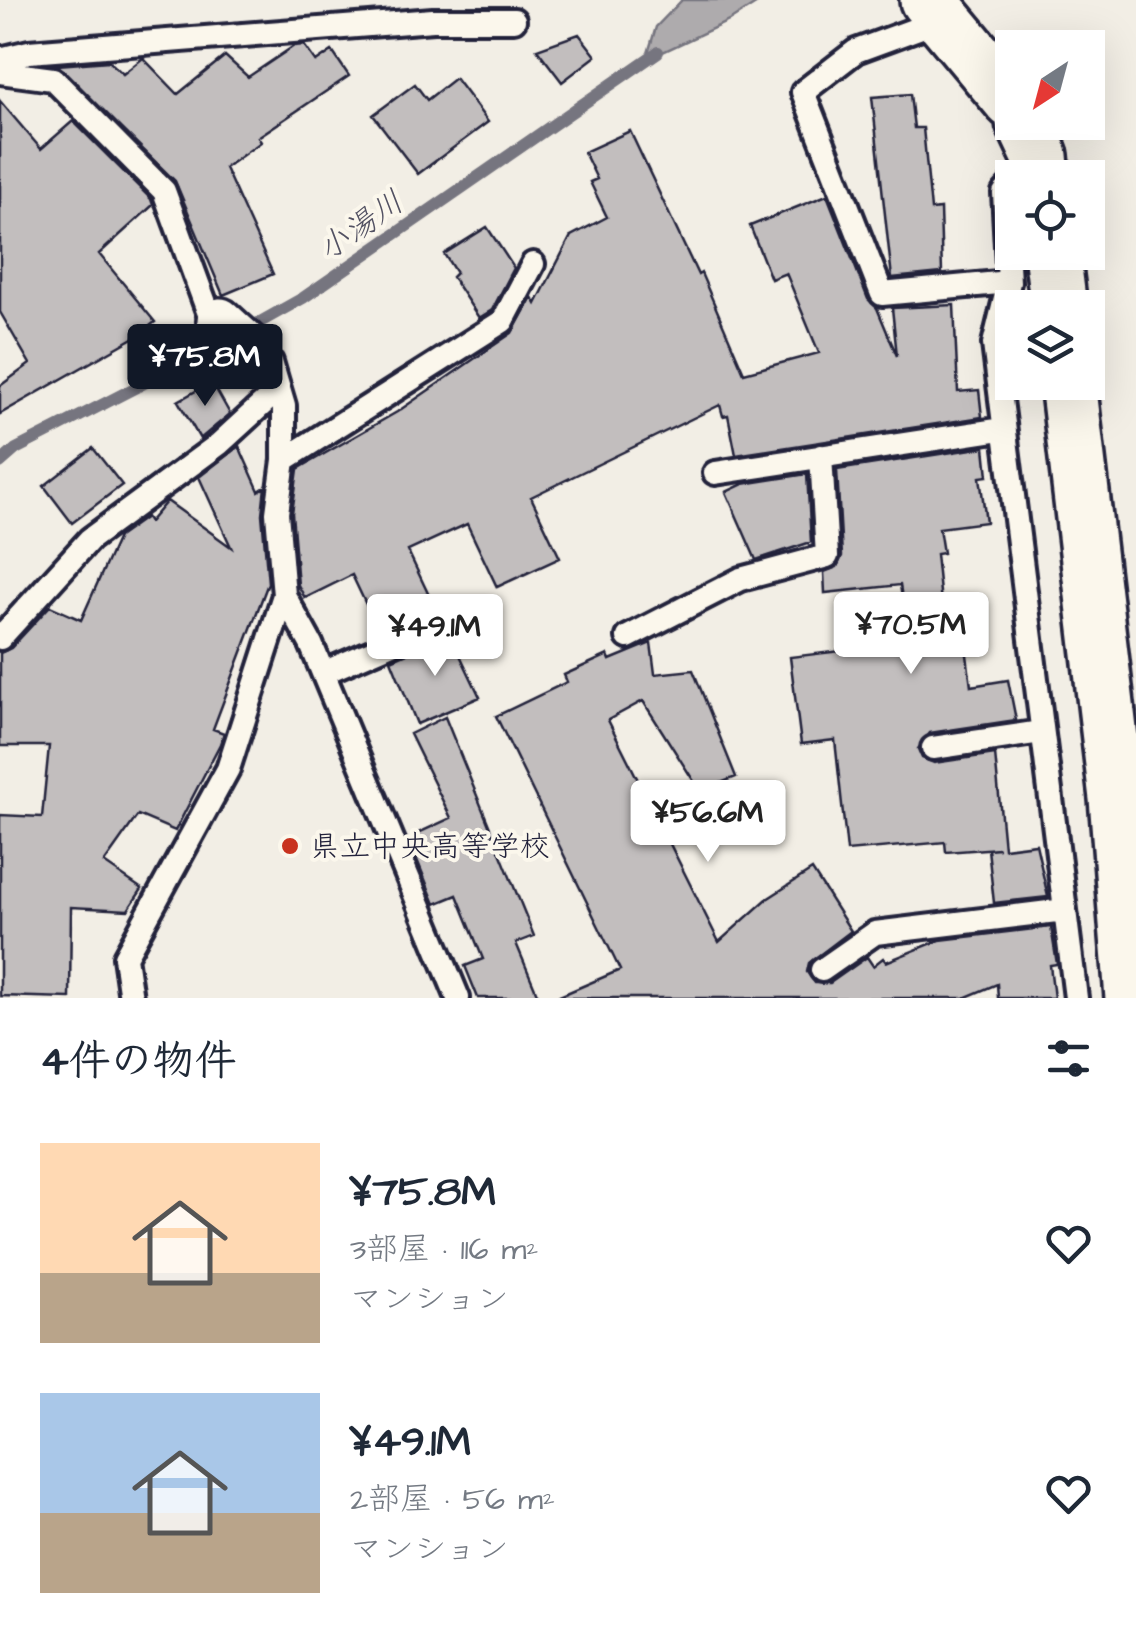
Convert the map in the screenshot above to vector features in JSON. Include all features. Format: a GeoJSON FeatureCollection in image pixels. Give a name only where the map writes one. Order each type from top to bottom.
{"type":"FeatureCollection","features":[{"type":"Feature","properties":{"kind":"street"},"geometry":{"type":"LineString","coordinates":[[936,9],[995,81]]}},
{"type":"Feature","properties":{"kind":"street"},"geometry":{"type":"LineString","coordinates":[[220,321],[267,371]]}},
{"type":"Feature","properties":{"kind":"street"},"geometry":{"type":"LineString","coordinates":[[1070,400],[1117,798],[1133,998]]}},
{"type":"Feature","properties":{"kind":"lane"},"geometry":{"type":"LineString","coordinates":[[936,9],[856,51],[803,92],[882,294],[1014,270]]}},
{"type":"Feature","properties":{"kind":"lane"},"geometry":{"type":"LineString","coordinates":[[0,59],[29,52],[433,20],[514,20]]}},
{"type":"Feature","properties":{"kind":"lane"},"geometry":{"type":"LineString","coordinates":[[0,72],[53,80],[164,190],[208,312],[220,321]]}},
{"type":"Feature","properties":{"kind":"lane"},"geometry":{"type":"LineString","coordinates":[[284,460],[503,321],[533,264]]}},
{"type":"Feature","properties":{"kind":"lane"},"geometry":{"type":"LineString","coordinates":[[1030,270],[994,344],[1076,998]]}},
{"type":"Feature","properties":{"kind":"lane"},"geometry":{"type":"LineString","coordinates":[[267,371],[284,406],[284,460],[277,513],[284,596],[323,673],[458,998]]}},
{"type":"Feature","properties":{"kind":"lane"},"geometry":{"type":"LineString","coordinates":[[0,638],[90,540],[219,444],[267,371]]}},
{"type":"Feature","properties":{"kind":"lane"},"geometry":{"type":"LineString","coordinates":[[715,472],[1002,429]]}},
{"type":"Feature","properties":{"kind":"lane"},"geometry":{"type":"LineString","coordinates":[[628,637],[741,579],[827,556],[821,456]]}},
{"type":"Feature","properties":{"kind":"lane"},"geometry":{"type":"LineString","coordinates":[[131,998],[125,958],[228,769],[284,596]]}},
{"type":"Feature","properties":{"kind":"lane"},"geometry":{"type":"LineString","coordinates":[[323,673],[448,619]]}},
{"type":"Feature","properties":{"kind":"lane"},"geometry":{"type":"LineString","coordinates":[[933,748],[1041,732]]}},
{"type":"Feature","properties":{"kind":"lane"},"geometry":{"type":"LineString","coordinates":[[822,970],[875,933],[1065,910]]}},
{"type":"Feature","properties":{"kind":"shaded area"},"geometry":{"type":"Polygon","coordinates":[[[682,0],[762,0],[729,21],[646,60],[656,27],[682,0]]]}},
{"type":"Feature","properties":{"kind":"building"},"geometry":{"type":"Polygon","coordinates":[[[579,34],[596,56],[562,82],[537,49],[579,34]]]}},
{"type":"Feature","properties":{"kind":"building"},"geometry":{"type":"Polygon","coordinates":[[[304,45],[316,62],[332,51],[349,76],[258,137],[261,142],[225,168],[273,274],[223,295],[175,181],[57,65],[109,61],[123,74],[143,58],[178,94],[225,56],[248,77],[294,46],[304,45]]]}},
{"type":"Feature","properties":{"kind":"building"},"geometry":{"type":"Polygon","coordinates":[[[455,78],[488,122],[418,174],[373,115],[415,84],[427,100],[455,78]]]}},
{"type":"Feature","properties":{"kind":"building"},"geometry":{"type":"Polygon","coordinates":[[[910,94],[914,128],[923,128],[931,210],[940,209],[942,273],[892,278],[872,97],[910,94]]]}},
{"type":"Feature","properties":{"kind":"building"},"geometry":{"type":"Polygon","coordinates":[[[0,101],[41,149],[73,121],[151,199],[153,205],[99,254],[155,322],[0,414],[0,386],[30,364],[0,312],[0,101]]]}},
{"type":"Feature","properties":{"kind":"building"},"geometry":{"type":"Polygon","coordinates":[[[630,131],[698,275],[701,273],[744,373],[819,353],[786,273],[771,279],[750,226],[827,195],[868,299],[877,308],[897,356],[892,308],[954,305],[958,392],[979,390],[982,417],[736,455],[728,415],[723,416],[720,405],[531,497],[560,558],[497,587],[467,524],[408,551],[435,608],[379,632],[352,575],[305,598],[298,585],[292,513],[298,469],[397,412],[512,333],[532,297],[536,304],[571,236],[607,217],[590,182],[597,179],[584,152],[630,131]]]}},
{"type":"Feature","properties":{"kind":"building"},"geometry":{"type":"Polygon","coordinates":[[[487,227],[514,268],[492,310],[479,318],[452,277],[456,273],[444,254],[487,227]]]}},
{"type":"Feature","properties":{"kind":"building"},"geometry":{"type":"Polygon","coordinates":[[[212,382],[230,414],[200,439],[178,401],[212,382]]]}},
{"type":"Feature","properties":{"kind":"building"},"geometry":{"type":"Polygon","coordinates":[[[239,446],[259,491],[265,487],[262,514],[268,583],[213,729],[224,733],[220,744],[175,831],[138,815],[104,863],[142,889],[128,910],[71,907],[70,998],[0,996],[0,815],[42,817],[49,746],[0,746],[0,653],[11,648],[50,606],[81,620],[118,537],[146,517],[149,522],[167,501],[231,547],[199,477],[239,446]]]}},
{"type":"Feature","properties":{"kind":"building"},"geometry":{"type":"Polygon","coordinates":[[[985,447],[988,476],[980,477],[986,522],[939,528],[943,553],[936,554],[945,641],[965,639],[971,686],[1008,680],[1016,720],[930,733],[918,749],[922,758],[934,763],[995,754],[1004,848],[1036,844],[1048,897],[994,903],[988,849],[999,848],[946,852],[945,842],[847,851],[835,740],[801,744],[790,657],[909,643],[900,585],[825,593],[824,572],[837,567],[842,556],[837,470],[985,447]]]}},
{"type":"Feature","properties":{"kind":"building"},"geometry":{"type":"Polygon","coordinates":[[[93,448],[122,485],[72,523],[44,486],[93,448]]]}},
{"type":"Feature","properties":{"kind":"building"},"geometry":{"type":"Polygon","coordinates":[[[807,474],[811,542],[756,560],[726,492],[743,484],[807,474]]]}},
{"type":"Feature","properties":{"kind":"building"},"geometry":{"type":"Polygon","coordinates":[[[450,634],[480,697],[417,724],[391,660],[450,634]]]}},
{"type":"Feature","properties":{"kind":"building"},"geometry":{"type":"Polygon","coordinates":[[[651,643],[655,674],[693,670],[736,777],[700,791],[643,701],[608,720],[719,942],[767,899],[812,870],[851,931],[809,963],[807,972],[815,983],[830,983],[867,957],[873,966],[883,958],[886,962],[940,940],[1051,927],[1057,964],[1050,965],[1054,998],[998,998],[997,984],[964,998],[555,998],[620,970],[496,716],[567,682],[564,675],[608,655],[610,660],[651,643]]]}},
{"type":"Feature","properties":{"kind":"building"},"geometry":{"type":"Polygon","coordinates":[[[445,717],[534,936],[516,943],[539,998],[478,998],[465,966],[483,959],[457,895],[435,904],[411,845],[420,841],[416,834],[451,818],[410,734],[445,717]]]}},
{"type":"Feature","properties":{"kind":"waterway","name":"小湯川"},"geometry":{"type":"LineString","coordinates":[[244,331],[303,298],[658,52]]}},
{"type":"Feature","properties":{"kind":"waterway","name":"小湯川"},"geometry":{"type":"LineString","coordinates":[[0,463],[16,449],[226,341]]}},
{"type":"Feature","properties":{"kind":"place","name":"県立中央高等学校"},"geometry":{"type":"Point","coordinates":[290,846]}}]}
